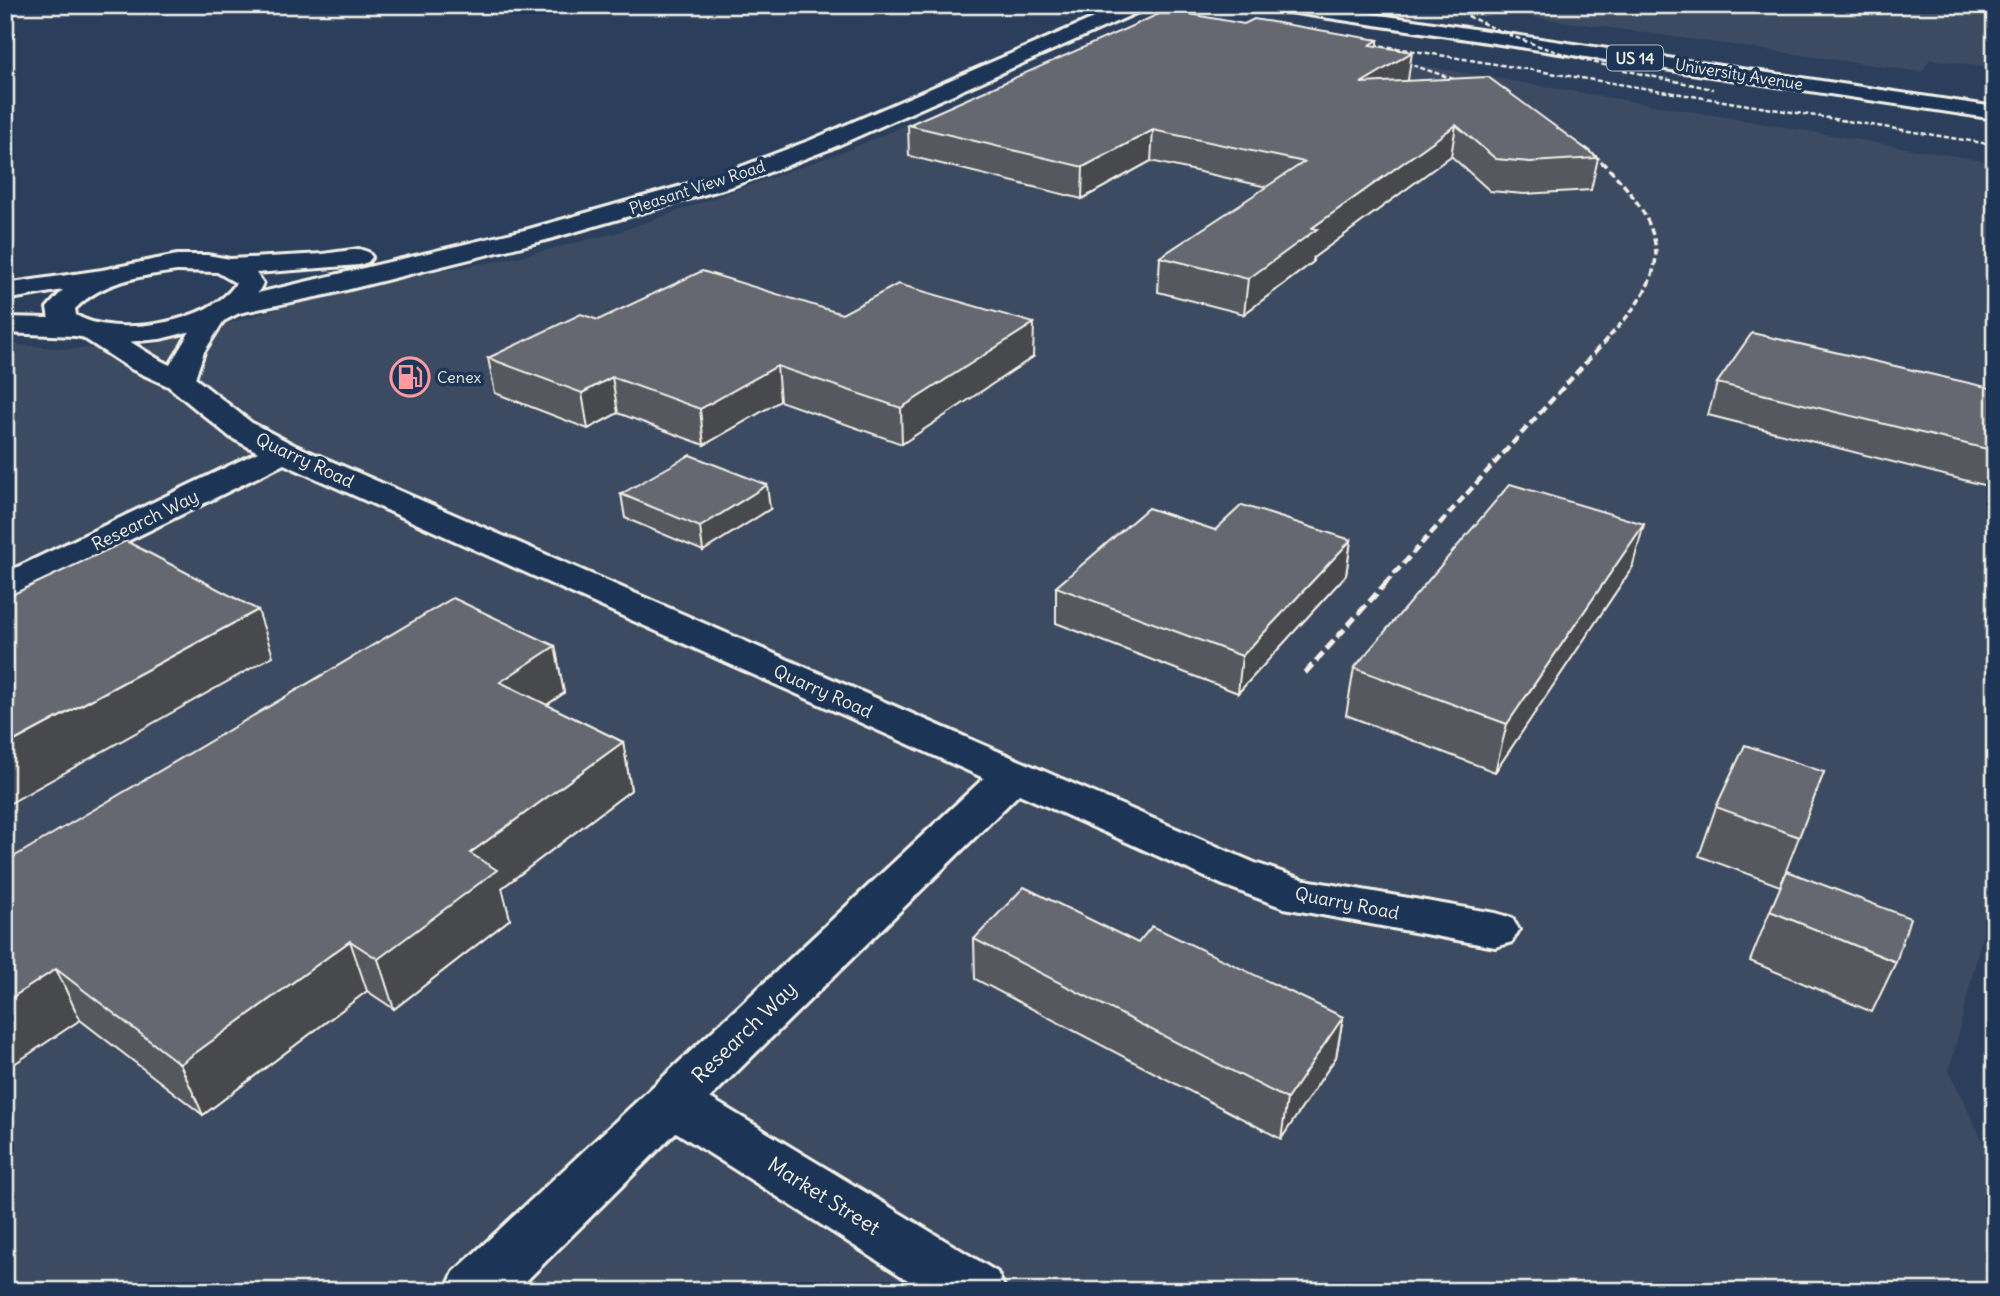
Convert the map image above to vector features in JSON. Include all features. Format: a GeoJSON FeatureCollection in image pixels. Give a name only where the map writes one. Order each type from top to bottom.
{"type":"FeatureCollection","features":[{"type":"Feature","properties":{"kind":"main road","name":"Pleasant View Road"},"geometry":{"type":"LineString","coordinates":[[85,330],[154,332],[223,311],[537,234],[725,181],[819,145],[1139,5]]}},
{"type":"Feature","properties":{"kind":"main road","name":"University Avenue"},"geometry":{"type":"LineString","coordinates":[[1276,5],[1995,113]]}},
{"type":"Feature","properties":{"kind":"main road"},"geometry":{"type":"LineString","coordinates":[[1400,5],[1502,20]]}},
{"type":"Feature","properties":{"kind":"main road"},"geometry":{"type":"LineString","coordinates":[[5,292],[177,263],[206,263],[229,267],[323,262],[476,227]]}},
{"type":"Feature","properties":{"kind":"main road"},"geometry":{"type":"LineString","coordinates":[[179,380],[190,352],[223,311],[247,294],[250,283],[244,274],[229,267]]}},
{"type":"Feature","properties":{"kind":"main road"},"geometry":{"type":"LineString","coordinates":[[85,330],[63,319],[61,308],[80,290],[116,274]]}},
{"type":"Feature","properties":{"kind":"main road"},"geometry":{"type":"LineString","coordinates":[[5,325],[85,330]]}},
{"type":"Feature","properties":{"kind":"main road","name":"Quarry Road"},"geometry":{"type":"LineString","coordinates":[[85,330],[141,363],[179,380],[241,430],[284,452],[1239,874],[1300,896],[1496,930]]}},
{"type":"Feature","properties":{"kind":"main road","name":"Research Way"},"geometry":{"type":"LineString","coordinates":[[5,587],[284,452]]}},
{"type":"Feature","properties":{"kind":"main road","name":"Research Way"},"geometry":{"type":"LineString","coordinates":[[475,1291],[1013,775]]}},
{"type":"Feature","properties":{"kind":"main road","name":"Market Street"},"geometry":{"type":"LineString","coordinates":[[672,1102],[976,1291]]}},
{"type":"Feature","properties":{"kind":"shaded area"},"geometry":{"type":"Polygon","coordinates":[[[1449,5],[1995,5],[1995,69],[1930,59],[1922,72],[1449,5]]]}},
{"type":"Feature","properties":{"kind":"shaded area"},"geometry":{"type":"Polygon","coordinates":[[[1147,19],[1995,163],[1995,884],[1949,1071],[1995,1167],[1995,1291],[5,1291],[5,344],[69,349],[149,346],[354,287],[518,257],[619,232],[851,149],[1147,19]]]}},
{"type":"Feature","properties":{"kind":"building"},"geometry":{"type":"Polygon","coordinates":[[[1168,10],[1244,24],[1254,19],[1378,40],[1370,45],[1412,52],[1361,83],[1488,77],[1598,158],[1530,162],[1496,159],[1456,125],[1312,228],[1317,229],[1248,279],[1160,257],[1304,162],[1153,130],[1083,167],[908,125],[1168,10]]]}},
{"type":"Feature","properties":{"kind":"building"},"geometry":{"type":"Polygon","coordinates":[[[702,271],[842,314],[898,284],[1034,323],[901,408],[777,366],[700,409],[612,377],[582,393],[488,358],[581,314],[598,320],[702,271]]]}},
{"type":"Feature","properties":{"kind":"building"},"geometry":{"type":"Polygon","coordinates":[[[1752,333],[1995,389],[1995,451],[1717,383],[1752,333]]]}},
{"type":"Feature","properties":{"kind":"building"},"geometry":{"type":"Polygon","coordinates":[[[690,455],[767,485],[700,527],[621,494],[690,455]]]}},
{"type":"Feature","properties":{"kind":"building"},"geometry":{"type":"Polygon","coordinates":[[[1510,484],[1644,524],[1507,724],[1354,668],[1510,484]]]}},
{"type":"Feature","properties":{"kind":"building"},"geometry":{"type":"Polygon","coordinates":[[[1242,505],[1351,540],[1242,656],[1056,587],[1148,508],[1215,530],[1242,505]]]}},
{"type":"Feature","properties":{"kind":"building"},"geometry":{"type":"Polygon","coordinates":[[[126,541],[258,610],[5,746],[5,598],[126,541]]]}},
{"type":"Feature","properties":{"kind":"building"},"geometry":{"type":"Polygon","coordinates":[[[453,598],[555,646],[500,682],[623,742],[470,853],[497,870],[378,959],[350,941],[180,1064],[56,969],[5,1002],[5,862],[453,598]]]}},
{"type":"Feature","properties":{"kind":"building"},"geometry":{"type":"Polygon","coordinates":[[[1745,745],[1824,772],[1799,837],[1716,807],[1745,745]]]}},
{"type":"Feature","properties":{"kind":"building"},"geometry":{"type":"Polygon","coordinates":[[[1787,871],[1910,918],[1896,962],[1770,911],[1787,871]]]}},
{"type":"Feature","properties":{"kind":"building"},"geometry":{"type":"Polygon","coordinates":[[[1024,887],[1138,943],[1152,926],[1343,1017],[1287,1099],[974,939],[1024,887]]]}},
{"type":"Feature","properties":{"kind":"railway"},"geometry":{"type":"LineString","coordinates":[[1123,5],[1158,11]]}},
{"type":"Feature","properties":{"kind":"railway"},"geometry":{"type":"LineString","coordinates":[[1448,5],[1479,22],[1544,48],[1611,67],[1713,89]]}},
{"type":"Feature","properties":{"kind":"railway"},"geometry":{"type":"LineString","coordinates":[[1148,9],[1182,15]]}},
{"type":"Feature","properties":{"kind":"railway"},"geometry":{"type":"LineString","coordinates":[[1359,42],[1995,145]]}},
{"type":"Feature","properties":{"kind":"railway"},"geometry":{"type":"LineString","coordinates":[[1392,58],[1471,85]]}},
{"type":"Feature","properties":{"kind":"railway"},"geometry":{"type":"LineString","coordinates":[[1549,124],[1587,150]]}},
{"type":"Feature","properties":{"kind":"railway"},"geometry":{"type":"LineString","coordinates":[[1585,148],[1610,170],[1634,198],[1652,231],[1656,248],[1655,264],[1648,285],[1629,314],[1606,340]]}},
{"type":"Feature","properties":{"kind":"railway"},"geometry":{"type":"LineString","coordinates":[[1385,584],[1608,338]]}},
{"type":"Feature","properties":{"kind":"railway"},"geometry":{"type":"LineString","coordinates":[[1305,673],[1387,582]]}},
{"type":"Feature","properties":{"kind":"place","name":"Cenex"},"geometry":{"type":"Point","coordinates":[410,377]}}]}
